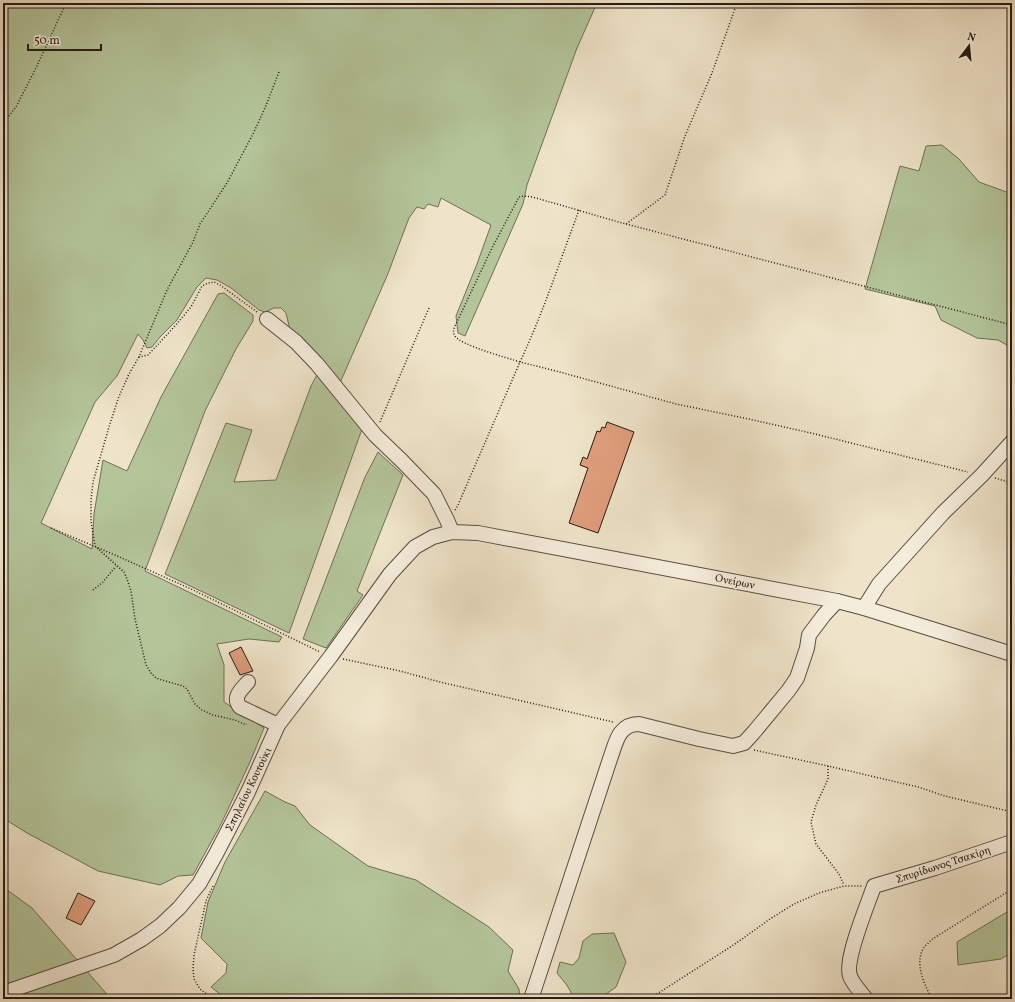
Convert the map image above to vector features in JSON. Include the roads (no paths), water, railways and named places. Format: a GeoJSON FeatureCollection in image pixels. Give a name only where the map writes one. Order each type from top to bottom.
{"type":"FeatureCollection","features":[{"type":"Feature","properties":{"kind":"street"},"geometry":{"type":"LineString","coordinates":[[267,320],[296,342],[317,364],[375,435],[434,494],[450,526]]}},
{"type":"Feature","properties":{"kind":"street"},"geometry":{"type":"LineString","coordinates":[[864,608],[879,584],[943,513],[1012,442]]}},
{"type":"Feature","properties":{"kind":"street","name":"Ονείρων"},"geometry":{"type":"LineString","coordinates":[[450,526],[478,533],[837,601],[1012,654]]}},
{"type":"Feature","properties":{"kind":"street","name":"Σπηλαίου Κουτούκι"},"geometry":{"type":"LineString","coordinates":[[3,993],[114,955],[142,939],[160,926],[179,908],[199,884],[216,854],[248,792],[278,726],[390,574],[415,547],[450,526]]}},
{"type":"Feature","properties":{"kind":"street"},"geometry":{"type":"LineString","coordinates":[[532,999],[618,736],[622,730],[627,726],[639,724],[732,746],[744,743],[788,691],[797,678],[807,648],[809,635],[837,601]]}},
{"type":"Feature","properties":{"kind":"street"},"geometry":{"type":"LineString","coordinates":[[248,682],[237,696],[237,704],[240,707],[278,726]]}},
{"type":"Feature","properties":{"kind":"street","name":"Σπυρίδωνος Τσακίρη"},"geometry":{"type":"LineString","coordinates":[[866,999],[850,976],[848,966],[851,951],[874,886],[935,868],[1012,842]]}}]}
